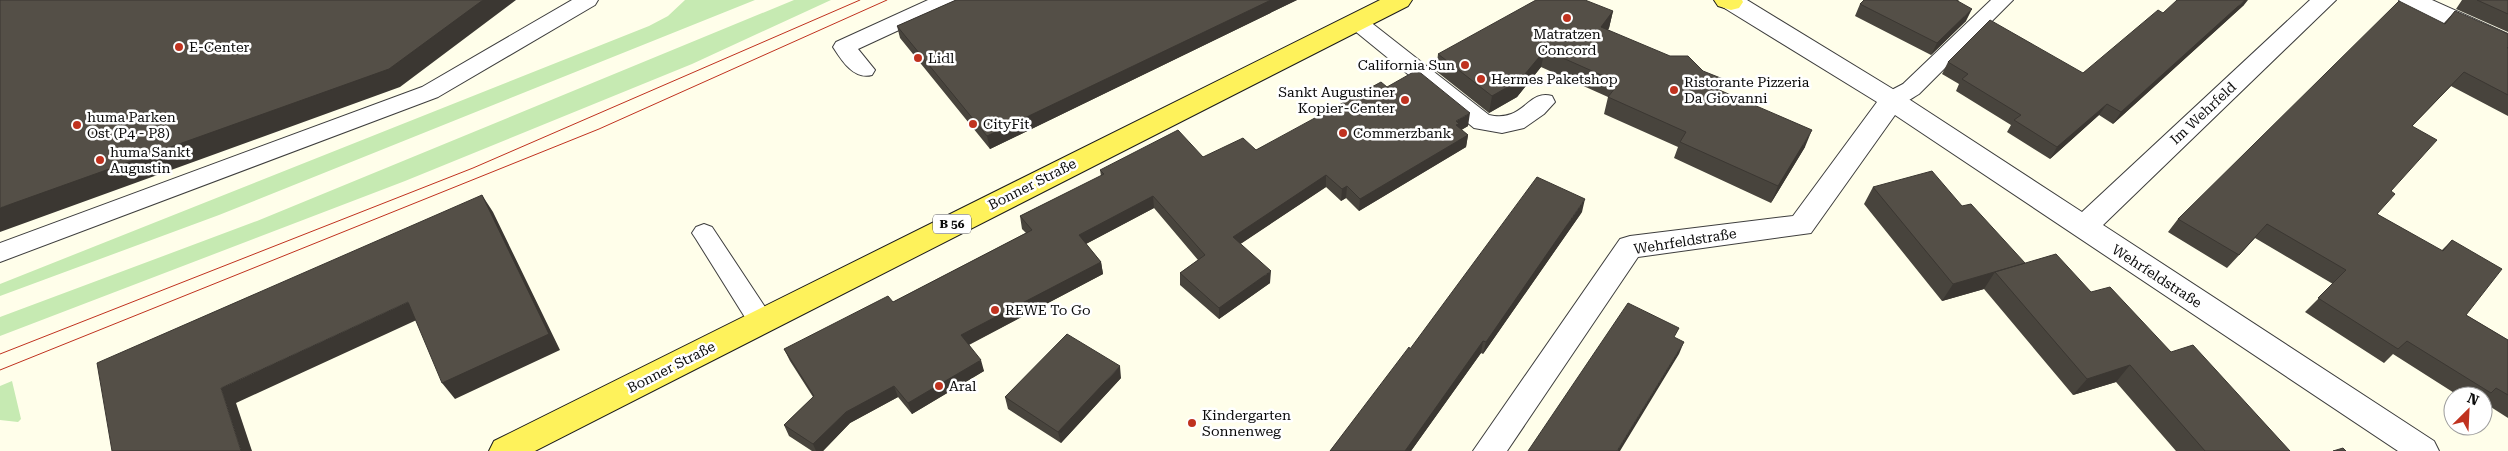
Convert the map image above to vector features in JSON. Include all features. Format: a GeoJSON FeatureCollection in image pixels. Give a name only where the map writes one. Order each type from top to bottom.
{"type":"FeatureCollection","features":[{"type":"Feature","properties":{"kind":"main road","name":"Bonner Straße"},"geometry":{"type":"LineString","coordinates":[[505,451],[760,320],[1400,0]]}},
{"type":"Feature","properties":{"kind":"street","name":"Im Wehrfeld"},"geometry":{"type":"LineString","coordinates":[[2083,227],[2324,0]]}},
{"type":"Feature","properties":{"kind":"street"},"geometry":{"type":"LineString","coordinates":[[2411,0],[2508,44]]}},
{"type":"Feature","properties":{"kind":"street","name":"Wehrfeldstraße"},"geometry":{"type":"LineString","coordinates":[[1729,1],[1892,100],[2423,451]]}},
{"type":"Feature","properties":{"kind":"street","name":"Wehrfeldstraße"},"geometry":{"type":"LineString","coordinates":[[1489,451],[1630,247],[1802,226],[1892,100]]}},
{"type":"Feature","properties":{"kind":"lane"},"geometry":{"type":"LineString","coordinates":[[0,253],[430,92],[588,0]]}},
{"type":"Feature","properties":{"kind":"lane"},"geometry":{"type":"LineString","coordinates":[[864,70],[844,46],[946,0]]}},
{"type":"Feature","properties":{"kind":"lane","name":"Wehrfeldstraße"},"geometry":{"type":"LineString","coordinates":[[1892,100],[1912,89],[2003,0]]}},
{"type":"Feature","properties":{"kind":"lane"},"geometry":{"type":"LineString","coordinates":[[1357,22],[1482,122],[1495,126],[1521,122],[1544,102]]}},
{"type":"Feature","properties":{"kind":"lane"},"geometry":{"type":"LineString","coordinates":[[704,233],[760,320]]}},
{"type":"Feature","properties":{"kind":"green space"},"geometry":{"type":"Polygon","coordinates":[[[685,0],[755,0],[219,215],[0,296],[0,284],[649,26],[668,16],[685,0]]]}},
{"type":"Feature","properties":{"kind":"green space"},"geometry":{"type":"Polygon","coordinates":[[[794,0],[831,0],[692,64],[405,181],[0,336],[0,317],[257,221],[794,0]]]}},
{"type":"Feature","properties":{"kind":"green space"},"geometry":{"type":"Polygon","coordinates":[[[12,381],[21,419],[18,422],[0,420],[0,386],[12,381]]]}},
{"type":"Feature","properties":{"kind":"building","name":"huma Parken Ost (P4 - P8)"},"geometry":{"type":"Polygon","coordinates":[[[0,0],[483,0],[389,69],[0,208],[0,0]]]}},
{"type":"Feature","properties":{"kind":"building"},"geometry":{"type":"Polygon","coordinates":[[[956,0],[1271,0],[987,136],[897,26],[956,0]]]}},
{"type":"Feature","properties":{"kind":"building"},"geometry":{"type":"Polygon","coordinates":[[[1536,0],[1585,0],[1613,11],[1601,27],[1670,56],[1688,56],[1703,71],[1723,79],[1717,89],[1812,130],[1778,186],[1680,142],[1686,132],[1608,97],[1619,83],[1545,50],[1520,80],[1492,96],[1438,54],[1536,0]]]}},
{"type":"Feature","properties":{"kind":"building"},"geometry":{"type":"Polygon","coordinates":[[[1864,0],[1956,0],[1972,9],[1937,43],[1860,4],[1864,0]]]}},
{"type":"Feature","properties":{"kind":"building"},"geometry":{"type":"Polygon","coordinates":[[[2177,0],[2245,0],[2121,112],[2107,104],[2057,147],[2014,120],[2021,115],[1962,79],[1968,74],[1948,62],[1990,20],[2083,73],[2158,10],[2163,13],[2177,0]]]}},
{"type":"Feature","properties":{"kind":"building"},"geometry":{"type":"Polygon","coordinates":[[[2477,0],[2508,0],[2508,14],[2477,0]]]}},
{"type":"Feature","properties":{"kind":"building"},"geometry":{"type":"Polygon","coordinates":[[[2399,1],[2445,24],[2455,11],[2508,34],[2508,95],[2464,72],[2412,126],[2437,140],[2391,191],[2395,194],[2377,214],[2443,251],[2452,240],[2502,269],[2466,315],[2508,340],[2508,395],[2496,388],[2493,391],[2493,386],[2480,386],[2407,341],[2398,349],[2318,298],[2346,270],[2267,224],[2239,255],[2178,219],[2399,1]]]}},
{"type":"Feature","properties":{"kind":"building"},"geometry":{"type":"Polygon","coordinates":[[[1417,70],[1470,113],[1456,121],[1459,124],[1456,125],[1468,135],[1360,199],[1347,186],[1342,189],[1326,175],[1233,237],[1271,271],[1219,308],[1180,273],[1205,255],[1153,196],[1079,235],[1101,262],[961,335],[981,360],[908,403],[894,386],[846,412],[813,444],[784,425],[814,396],[784,349],[888,296],[893,302],[1032,230],[1020,216],[1104,174],[1100,170],[1178,130],[1203,157],[1243,138],[1256,150],[1381,82],[1387,87],[1417,70]]]}},
{"type":"Feature","properties":{"kind":"building"},"geometry":{"type":"Polygon","coordinates":[[[1932,171],[1962,206],[1971,204],[2025,263],[1953,284],[1873,187],[1932,171]]]}},
{"type":"Feature","properties":{"kind":"building"},"geometry":{"type":"Polygon","coordinates":[[[1537,177],[1585,199],[1486,342],[1483,341],[1405,451],[1330,451],[1409,347],[1410,349],[1537,177]]]}},
{"type":"Feature","properties":{"kind":"building"},"geometry":{"type":"Polygon","coordinates":[[[482,195],[549,334],[442,383],[408,302],[221,388],[241,451],[112,451],[97,363],[482,195]]]}},
{"type":"Feature","properties":{"kind":"building"},"geometry":{"type":"Polygon","coordinates":[[[2056,254],[2091,292],[2110,287],[2171,352],[2193,345],[2290,451],[2205,451],[2130,365],[2087,379],[1995,272],[2056,254]]]}},
{"type":"Feature","properties":{"kind":"building"},"geometry":{"type":"Polygon","coordinates":[[[1628,303],[1679,328],[1674,337],[1684,342],[1617,451],[1528,451],[1628,303]]]}},
{"type":"Feature","properties":{"kind":"building"},"geometry":{"type":"Polygon","coordinates":[[[1067,334],[1120,366],[1058,432],[1005,397],[1067,334]]]}},
{"type":"Feature","properties":{"kind":"building"},"geometry":{"type":"Polygon","coordinates":[[[2343,448],[2346,451],[2333,451],[2343,448]]]}},
{"type":"Feature","properties":{"kind":"tram line"},"geometry":{"type":"LineString","coordinates":[[0,354],[473,168],[860,0]]}},
{"type":"Feature","properties":{"kind":"tram line"},"geometry":{"type":"LineString","coordinates":[[0,370],[599,129],[887,0]]}},
{"type":"Feature","properties":{"kind":"place","name":"Matratzen Concord"},"geometry":{"type":"Point","coordinates":[1567,18]}},
{"type":"Feature","properties":{"kind":"place","name":"E-Center"},"geometry":{"type":"Point","coordinates":[179,47]}},
{"type":"Feature","properties":{"kind":"place","name":"Lidl"},"geometry":{"type":"Point","coordinates":[918,58]}},
{"type":"Feature","properties":{"kind":"place","name":"California Sun"},"geometry":{"type":"Point","coordinates":[1465,65]}},
{"type":"Feature","properties":{"kind":"place","name":"Hermes Paketshop"},"geometry":{"type":"Point","coordinates":[1481,79]}},
{"type":"Feature","properties":{"kind":"place","name":"Ristorante Pizzeria Da Giovanni"},"geometry":{"type":"Point","coordinates":[1674,90]}},
{"type":"Feature","properties":{"kind":"place","name":"Sankt Augustiner Kopier-Center"},"geometry":{"type":"Point","coordinates":[1405,100]}},
{"type":"Feature","properties":{"kind":"place","name":"CityFit"},"geometry":{"type":"Point","coordinates":[973,124]}},
{"type":"Feature","properties":{"kind":"place","name":"huma Parken Ost (P4 - P8)"},"geometry":{"type":"Point","coordinates":[77,125]}},
{"type":"Feature","properties":{"kind":"place","name":"Commerzbank"},"geometry":{"type":"Point","coordinates":[1343,133]}},
{"type":"Feature","properties":{"kind":"place","name":"huma Sankt Augustin"},"geometry":{"type":"Point","coordinates":[100,160]}},
{"type":"Feature","properties":{"kind":"place","name":"REWE To Go"},"geometry":{"type":"Point","coordinates":[995,310]}},
{"type":"Feature","properties":{"kind":"place","name":"Aral"},"geometry":{"type":"Point","coordinates":[939,386]}},
{"type":"Feature","properties":{"kind":"place","name":"Kindergarten Sonnenweg"},"geometry":{"type":"Point","coordinates":[1192,423]}}]}
